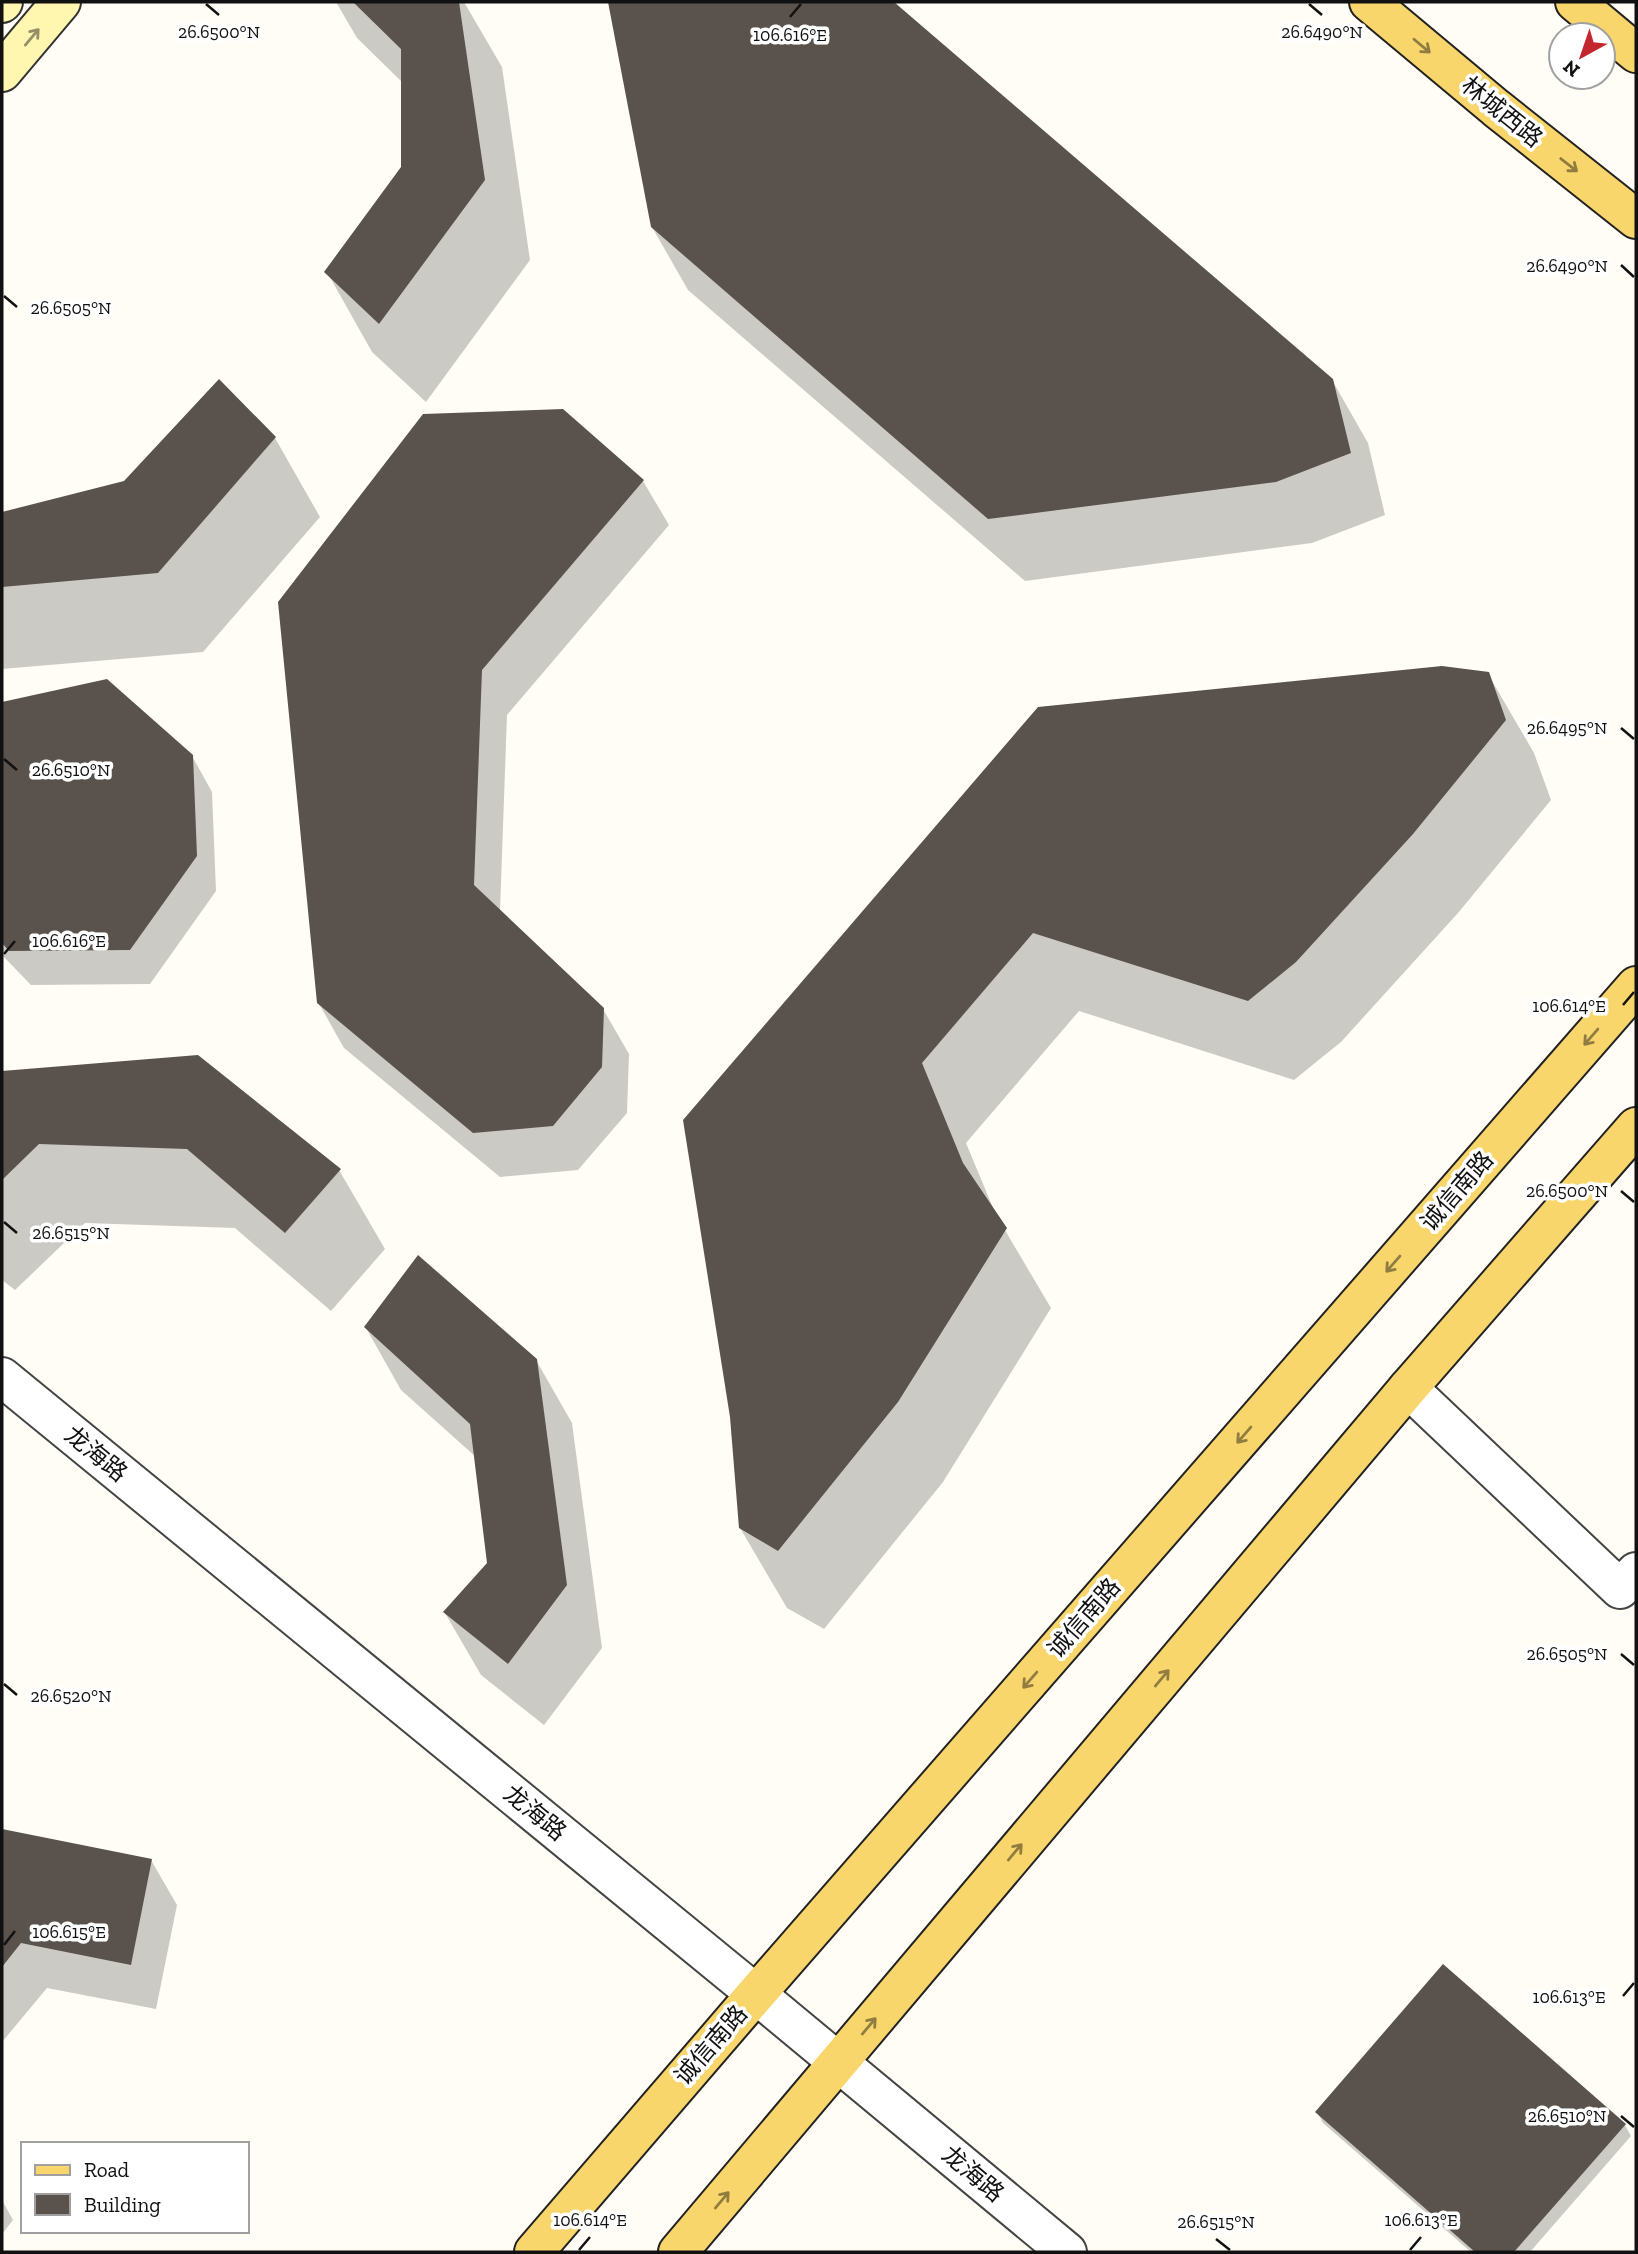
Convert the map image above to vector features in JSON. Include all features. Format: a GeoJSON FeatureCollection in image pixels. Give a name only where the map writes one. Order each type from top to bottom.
{"type":"FeatureCollection","features":[{"type":"Feature","properties":{"kind":"main road"},"geometry":{"type":"LineString","coordinates":[[2,72],[61,2]]}},
{"type":"Feature","properties":{"kind":"main road","name":"林城西路"},"geometry":{"type":"LineString","coordinates":[[1369,2],[1496,108],[1636,219]]}},
{"type":"Feature","properties":{"kind":"main road"},"geometry":{"type":"LineString","coordinates":[[1575,2],[1636,53]]}},
{"type":"Feature","properties":{"kind":"main road","name":"诚信南路"},"geometry":{"type":"LineString","coordinates":[[534,2252],[1636,986]]}},
{"type":"Feature","properties":{"kind":"main road"},"geometry":{"type":"LineString","coordinates":[[678,2252],[1408,1388],[1636,1127]]}},
{"type":"Feature","properties":{"kind":"street","name":"龙海路"},"geometry":{"type":"LineString","coordinates":[[2,1377],[1067,2252]]}},
{"type":"Feature","properties":{"kind":"street"},"geometry":{"type":"LineString","coordinates":[[1408,1388],[1620,1589],[1636,1572]]}},
{"type":"Feature","properties":{"kind":"building"},"geometry":{"type":"Polygon","coordinates":[[[353,2],[459,2],[485,180],[379,324],[324,272],[401,167],[401,49],[353,2]]]}},
{"type":"Feature","properties":{"kind":"building"},"geometry":{"type":"Polygon","coordinates":[[[608,2],[894,2],[1333,379],[1351,453],[1276,482],[988,519],[651,227],[608,2]]]}},
{"type":"Feature","properties":{"kind":"building"},"geometry":{"type":"Polygon","coordinates":[[[219,379],[276,437],[158,573],[2,587],[2,512],[124,481],[219,379]]]}},
{"type":"Feature","properties":{"kind":"building"},"geometry":{"type":"Polygon","coordinates":[[[563,409],[644,480],[482,670],[474,885],[604,1008],[602,1067],[553,1126],[473,1133],[317,1003],[278,602],[423,414],[563,409]]]}},
{"type":"Feature","properties":{"kind":"building"},"geometry":{"type":"Polygon","coordinates":[[[1442,666],[1489,672],[1506,720],[1413,834],[1296,962],[1248,1001],[1033,933],[922,1063],[963,1163],[1007,1228],[898,1402],[778,1551],[739,1528],[730,1417],[683,1120],[1038,707],[1442,666]]]}},
{"type":"Feature","properties":{"kind":"building"},"geometry":{"type":"Polygon","coordinates":[[[107,679],[193,755],[197,856],[130,950],[9,951],[2,943],[2,702],[107,679]]]}},
{"type":"Feature","properties":{"kind":"building"},"geometry":{"type":"Polygon","coordinates":[[[198,1055],[341,1169],[285,1233],[187,1149],[39,1144],[2,1180],[2,1071],[198,1055]]]}},
{"type":"Feature","properties":{"kind":"building"},"geometry":{"type":"Polygon","coordinates":[[[418,1255],[537,1359],[567,1585],[508,1664],[443,1612],[487,1563],[470,1424],[364,1327],[418,1255]]]}},
{"type":"Feature","properties":{"kind":"building"},"geometry":{"type":"Polygon","coordinates":[[[2,1829],[152,1859],[131,1965],[21,1943],[2,1967],[2,1829]]]}},
{"type":"Feature","properties":{"kind":"building"},"geometry":{"type":"Polygon","coordinates":[[[1443,1964],[1626,2124],[1514,2252],[1475,2252],[1315,2112],[1443,1964]]]}}]}
